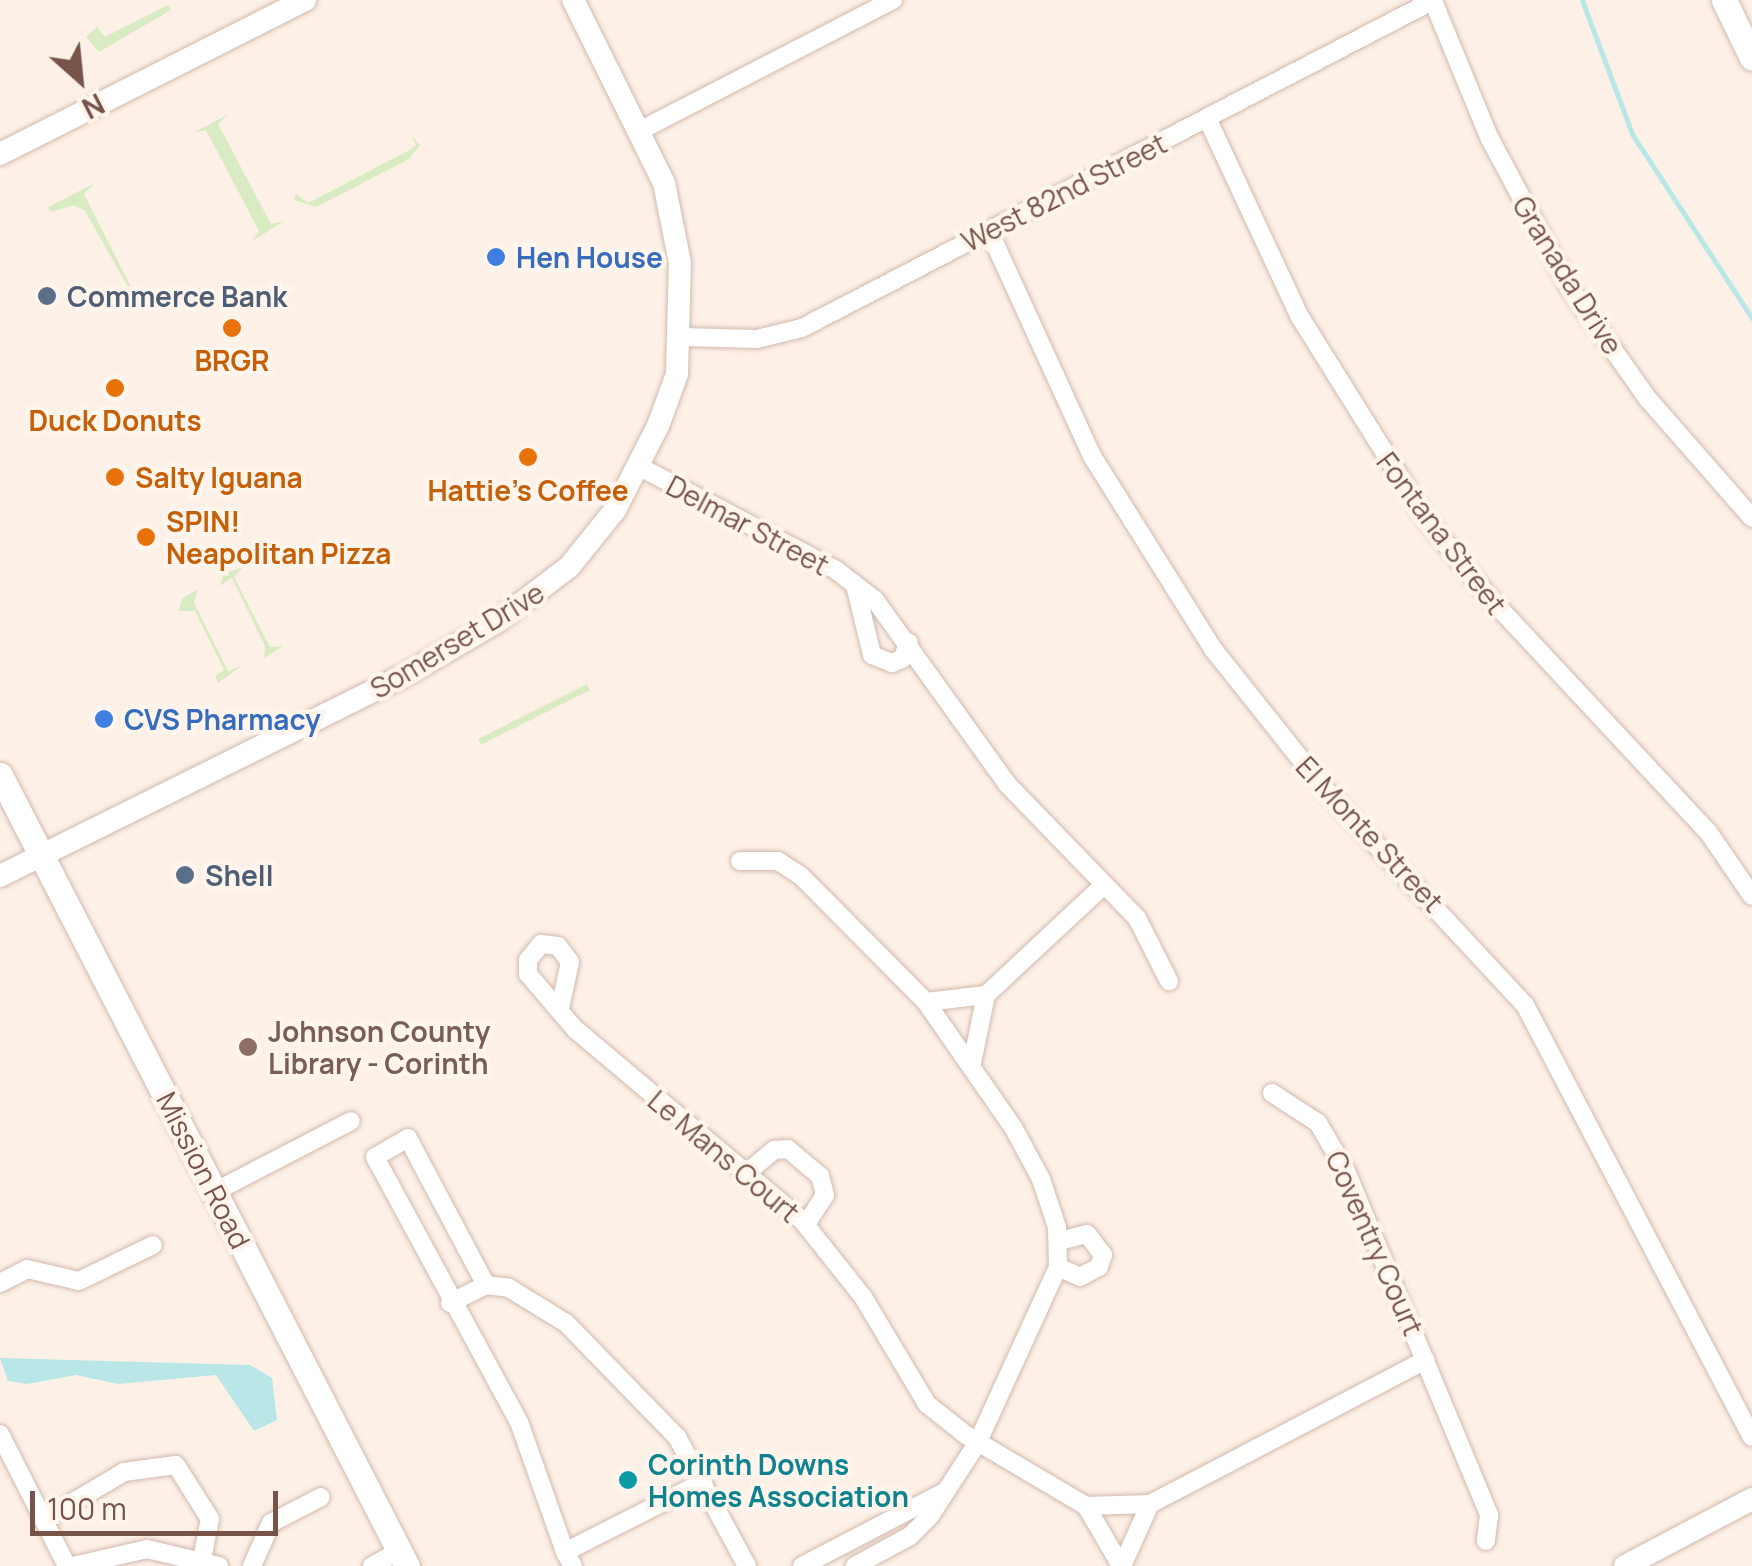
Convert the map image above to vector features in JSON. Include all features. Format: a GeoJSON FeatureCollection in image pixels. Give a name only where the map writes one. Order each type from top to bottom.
{"type":"FeatureCollection","features":[{"type":"Feature","properties":{"kind":"main road"},"geometry":{"type":"LineString","coordinates":[[1724,0],[1752,58]]}},
{"type":"Feature","properties":{"kind":"main road","name":"Mission Road"},"geometry":{"type":"LineString","coordinates":[[0,775],[403,1559]]}},
{"type":"Feature","properties":{"kind":"street"},"geometry":{"type":"LineString","coordinates":[[0,154],[304,0]]}},
{"type":"Feature","properties":{"kind":"street","name":"Somerset Drive"},"geometry":{"type":"LineString","coordinates":[[0,876],[410,673],[542,590],[596,538],[640,467],[676,374],[682,338],[674,222],[641,130],[574,0]]}},
{"type":"Feature","properties":{"kind":"street"},"geometry":{"type":"LineString","coordinates":[[641,130],[893,0]]}},
{"type":"Feature","properties":{"kind":"street","name":"West 82nd Street"},"geometry":{"type":"LineString","coordinates":[[682,338],[788,333],[1434,0]]}},
{"type":"Feature","properties":{"kind":"street","name":"Granada Drive"},"geometry":{"type":"LineString","coordinates":[[1434,0],[1490,139],[1571,290],[1648,398],[1752,518]]}},
{"type":"Feature","properties":{"kind":"street","name":"Fontana Street"},"geometry":{"type":"LineString","coordinates":[[1207,118],[1300,316],[1426,519],[1488,596],[1709,832],[1752,896]]}},
{"type":"Feature","properties":{"kind":"street","name":"El Monte Street"},"geometry":{"type":"LineString","coordinates":[[989,231],[1092,456],[1213,649],[1325,790],[1498,970],[1534,1019],[1752,1436]]}},
{"type":"Feature","properties":{"kind":"street","name":"Delmar Street"},"geometry":{"type":"LineString","coordinates":[[640,467],[855,585],[910,642],[1008,784],[1104,885]]}},
{"type":"Feature","properties":{"kind":"street","name":"Delmar Street"},"geometry":{"type":"LineString","coordinates":[[855,585],[872,655],[892,663],[902,659],[910,642]]}},
{"type":"Feature","properties":{"kind":"street"},"geometry":{"type":"LineString","coordinates":[[740,861],[778,861],[801,876],[926,1002],[972,1063],[1041,1179],[1058,1241],[1058,1266],[978,1442],[910,1536],[856,1566]]}},
{"type":"Feature","properties":{"kind":"street"},"geometry":{"type":"LineString","coordinates":[[972,1063],[986,995],[1104,885],[1154,942],[1169,981]]}},
{"type":"Feature","properties":{"kind":"street"},"geometry":{"type":"LineString","coordinates":[[926,1002],[986,995]]}},
{"type":"Feature","properties":{"kind":"street","name":"Le Mans Court"},"geometry":{"type":"LineString","coordinates":[[560,1008],[625,1074],[749,1171],[806,1224],[863,1297],[927,1404],[978,1442]]}},
{"type":"Feature","properties":{"kind":"street","name":"Coventry Court"},"geometry":{"type":"LineString","coordinates":[[1272,1093],[1303,1109],[1328,1137],[1489,1515],[1486,1541]]}},
{"type":"Feature","properties":{"kind":"street"},"geometry":{"type":"LineString","coordinates":[[214,1192],[351,1120]]}},
{"type":"Feature","properties":{"kind":"street"},"geometry":{"type":"LineString","coordinates":[[486,1285],[408,1138],[374,1157],[450,1303],[519,1422],[569,1559],[703,1482]]}},
{"type":"Feature","properties":{"kind":"street"},"geometry":{"type":"LineString","coordinates":[[749,1171],[774,1150],[788,1149],[820,1176],[826,1195],[806,1224]]}},
{"type":"Feature","properties":{"kind":"street"},"geometry":{"type":"LineString","coordinates":[[1058,1241],[1087,1234],[1103,1255],[1098,1267],[1080,1277],[1058,1266]]}},
{"type":"Feature","properties":{"kind":"street"},"geometry":{"type":"LineString","coordinates":[[0,1284],[27,1270],[78,1281],[153,1245]]}},
{"type":"Feature","properties":{"kind":"street"},"geometry":{"type":"LineString","coordinates":[[450,1303],[486,1285],[525,1295],[566,1323],[677,1437],[747,1566]]}},
{"type":"Feature","properties":{"kind":"street","name":"Coventry Court"},"geometry":{"type":"LineString","coordinates":[[1086,1506],[1150,1504],[1426,1360]]}},
{"type":"Feature","properties":{"kind":"street"},"geometry":{"type":"LineString","coordinates":[[0,1434],[70,1566],[147,1549],[211,1562],[210,1519],[176,1465],[124,1472],[46,1518]]}},
{"type":"Feature","properties":{"kind":"street"},"geometry":{"type":"LineString","coordinates":[[978,1442],[1086,1506],[1122,1566]]}},
{"type":"Feature","properties":{"kind":"street"},"geometry":{"type":"LineString","coordinates":[[802,1566],[836,1558],[944,1492]]}},
{"type":"Feature","properties":{"kind":"street"},"geometry":{"type":"LineString","coordinates":[[252,1566],[272,1523],[322,1498]]}},
{"type":"Feature","properties":{"kind":"street"},"geometry":{"type":"LineString","coordinates":[[1626,1566],[1752,1499]]}},
{"type":"Feature","properties":{"kind":"street"},"geometry":{"type":"LineString","coordinates":[[1122,1566],[1150,1504]]}},
{"type":"Feature","properties":{"kind":"street"},"geometry":{"type":"LineString","coordinates":[[372,1566],[403,1559]]}},
{"type":"Feature","properties":{"kind":"green space"},"geometry":{"type":"Polygon","coordinates":[[[168,5],[171,10],[99,52],[86,37],[97,27],[105,37],[168,5]]]}},
{"type":"Feature","properties":{"kind":"green space"},"geometry":{"type":"Polygon","coordinates":[[[229,114],[218,124],[271,224],[284,221],[251,242],[259,231],[206,130],[193,133],[229,114]]]}},
{"type":"Feature","properties":{"kind":"green space"},"geometry":{"type":"Polygon","coordinates":[[[411,135],[420,145],[409,159],[316,207],[294,200],[296,194],[308,203],[410,150],[416,145],[411,135]]]}},
{"type":"Feature","properties":{"kind":"green space"},"geometry":{"type":"Polygon","coordinates":[[[95,183],[84,194],[135,295],[149,292],[136,301],[85,211],[74,205],[51,212],[48,207],[95,183]]]}},
{"type":"Feature","properties":{"kind":"green space"},"geometry":{"type":"Polygon","coordinates":[[[243,567],[234,577],[270,647],[283,646],[264,658],[265,646],[232,578],[220,586],[224,574],[243,567]]]}},
{"type":"Feature","properties":{"kind":"green space"},"geometry":{"type":"Polygon","coordinates":[[[198,589],[194,603],[228,671],[241,666],[218,683],[215,676],[224,670],[195,611],[179,611],[182,599],[198,589]]]}},
{"type":"Feature","properties":{"kind":"green space"},"geometry":{"type":"Polygon","coordinates":[[[587,684],[590,690],[481,745],[478,739],[587,684]]]}},
{"type":"Feature","properties":{"kind":"water"},"geometry":{"type":"Polygon","coordinates":[[[0,1358],[250,1365],[272,1378],[277,1420],[254,1431],[216,1375],[118,1384],[76,1375],[27,1384],[8,1381],[0,1358]]]}},
{"type":"Feature","properties":{"kind":"waterway"},"geometry":{"type":"LineString","coordinates":[[1582,0],[1632,134],[1752,318]]}},
{"type":"Feature","properties":{"kind":"place","name":"Hen House"},"geometry":{"type":"Point","coordinates":[496,257]}},
{"type":"Feature","properties":{"kind":"place","name":"Commerce Bank"},"geometry":{"type":"Point","coordinates":[47,296]}},
{"type":"Feature","properties":{"kind":"place","name":"BRGR"},"geometry":{"type":"Point","coordinates":[232,328]}},
{"type":"Feature","properties":{"kind":"place","name":"Duck Donuts"},"geometry":{"type":"Point","coordinates":[115,388]}},
{"type":"Feature","properties":{"kind":"place","name":"Hattie’s Coffee"},"geometry":{"type":"Point","coordinates":[528,457]}},
{"type":"Feature","properties":{"kind":"place","name":"Salty Iguana"},"geometry":{"type":"Point","coordinates":[115,477]}},
{"type":"Feature","properties":{"kind":"place","name":"SPIN! Neapolitan Pizza"},"geometry":{"type":"Point","coordinates":[146,537]}},
{"type":"Feature","properties":{"kind":"place","name":"CVS Pharmacy"},"geometry":{"type":"Point","coordinates":[104,719]}},
{"type":"Feature","properties":{"kind":"place","name":"Shell"},"geometry":{"type":"Point","coordinates":[185,875]}},
{"type":"Feature","properties":{"kind":"place","name":"Johnson County Library - Corinth"},"geometry":{"type":"Point","coordinates":[248,1047]}},
{"type":"Feature","properties":{"kind":"place","name":"Corinth Downs Homes Association"},"geometry":{"type":"Point","coordinates":[628,1480]}}]}
